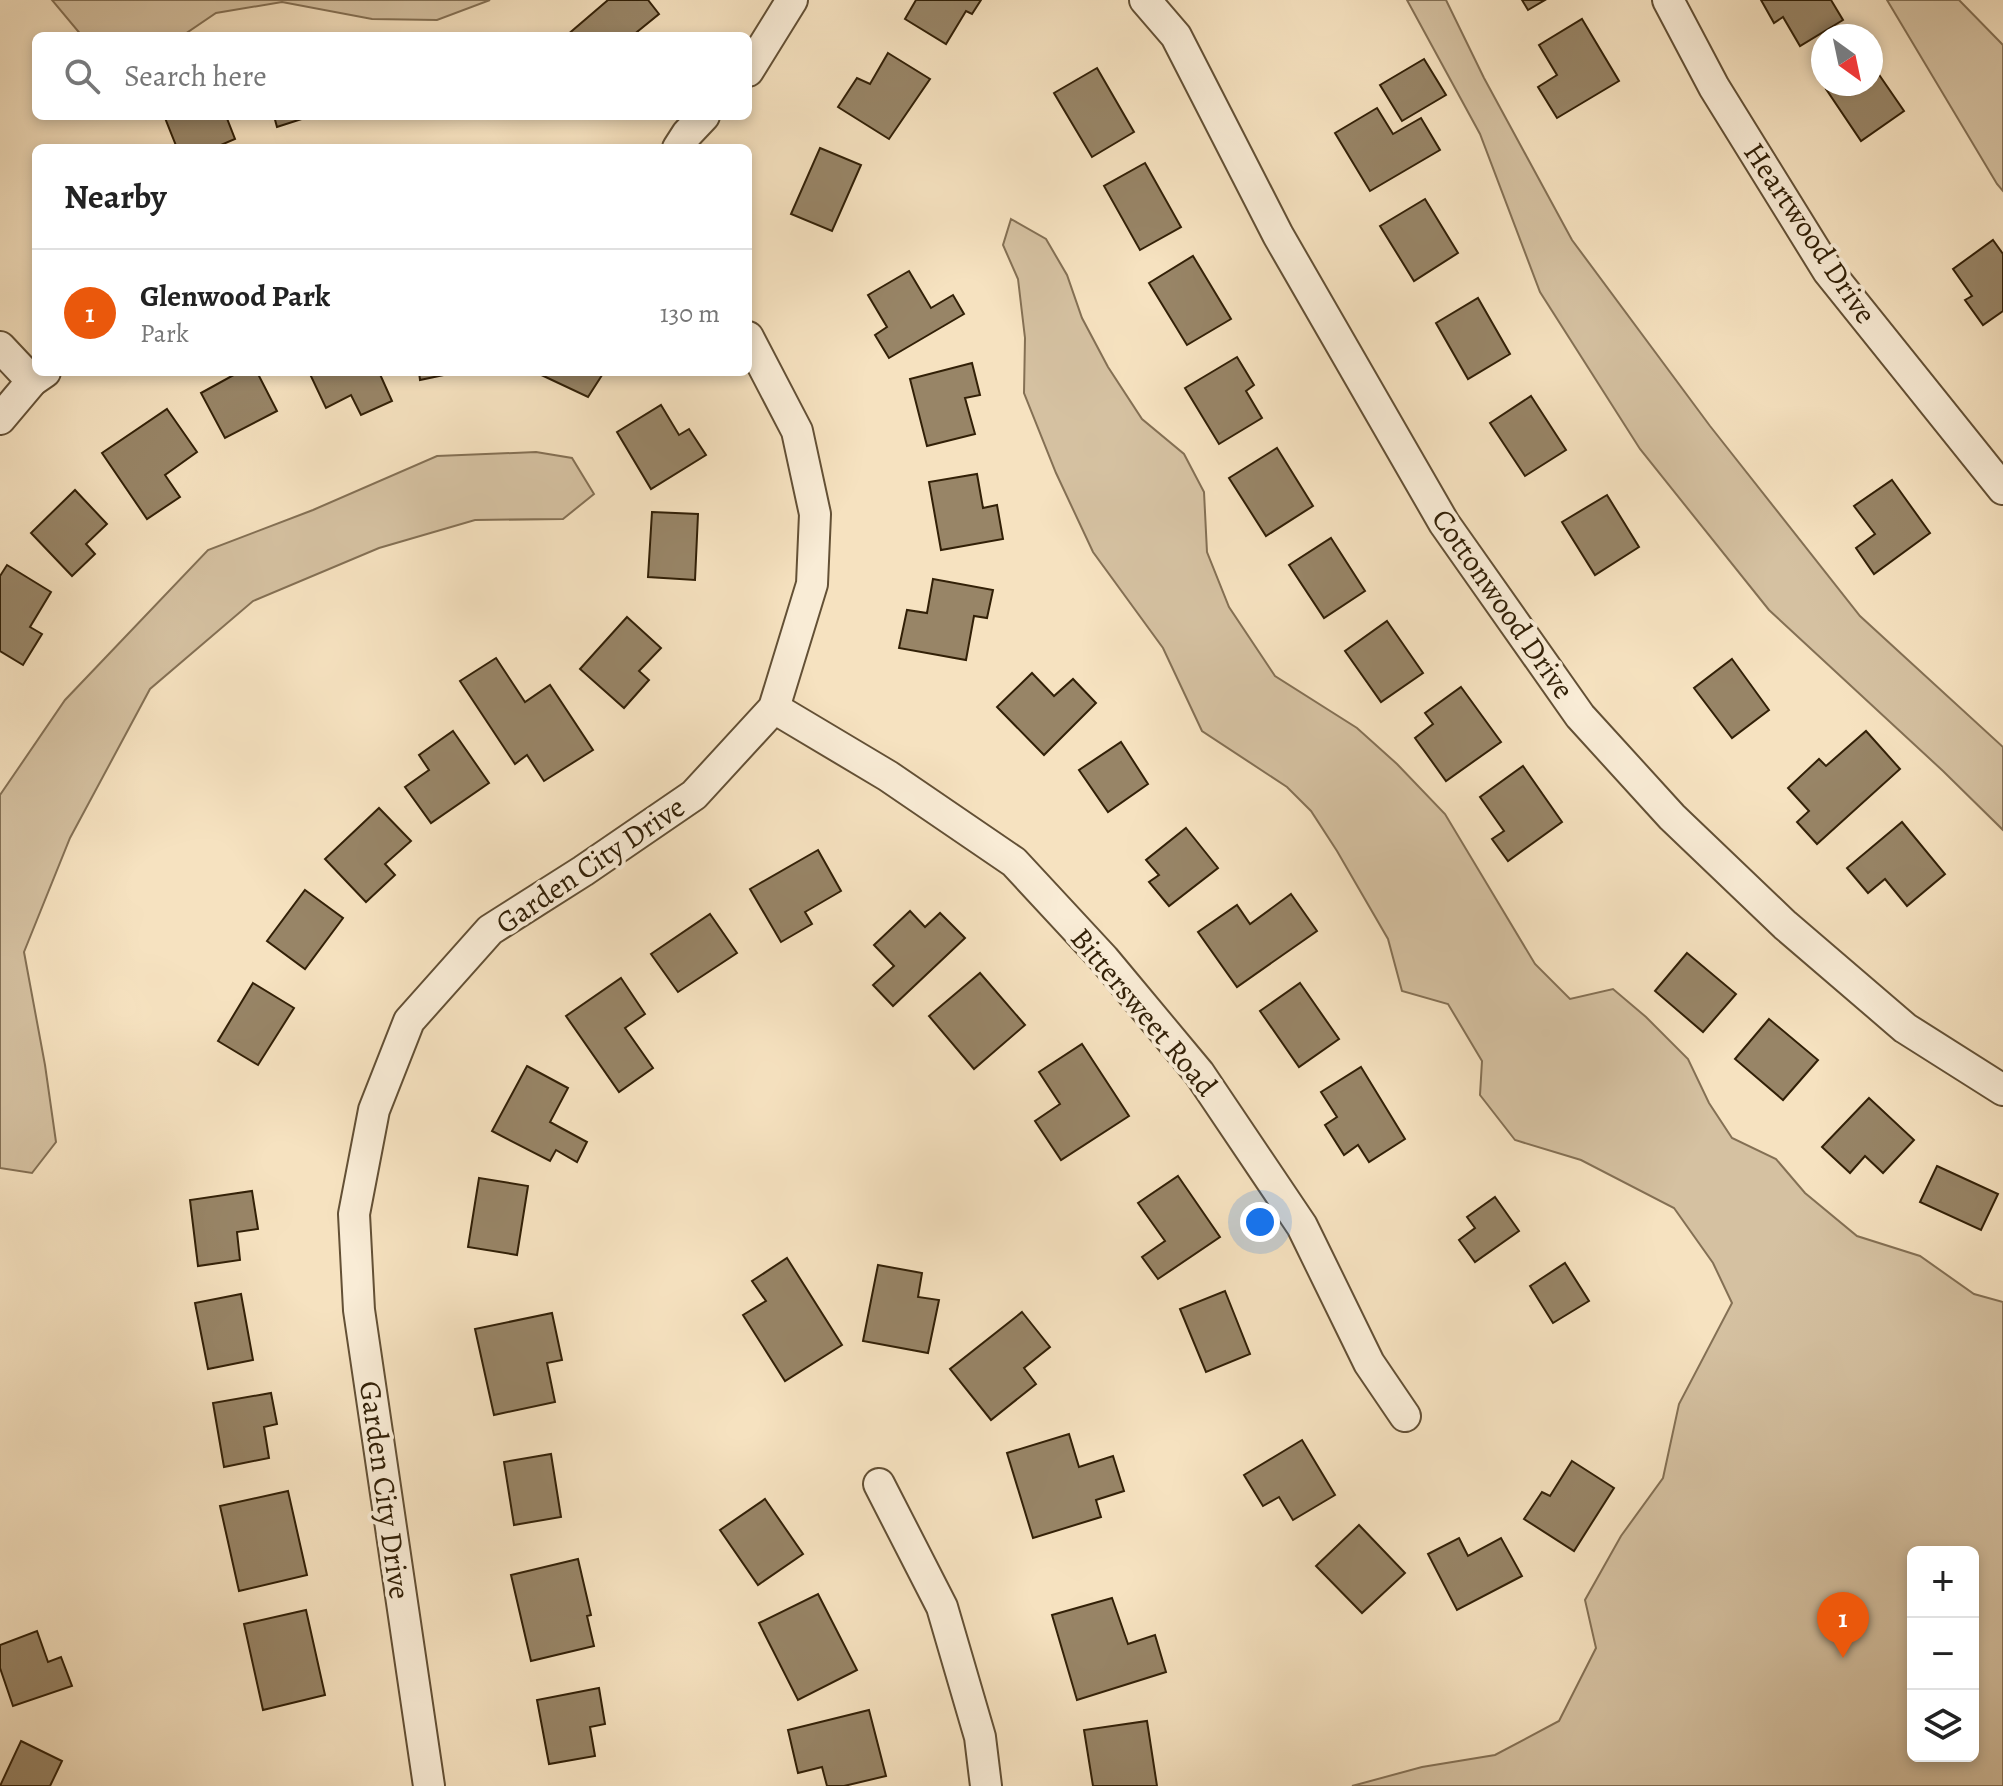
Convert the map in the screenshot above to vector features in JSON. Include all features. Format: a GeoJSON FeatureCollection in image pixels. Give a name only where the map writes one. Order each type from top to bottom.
{"type":"FeatureCollection","features":[{"type":"Feature","properties":{"kind":"street"},"geometry":{"type":"LineString","coordinates":[[752,65],[792,0]]}},
{"type":"Feature","properties":{"kind":"street","name":"Cottonwood Drive"},"geometry":{"type":"LineString","coordinates":[[1145,0],[1176,36],[1278,235],[1444,523],[1580,716],[1672,817],[1785,925],[1905,1028],[2003,1090]]}},
{"type":"Feature","properties":{"kind":"street","name":"Heartwood Drive"},"geometry":{"type":"LineString","coordinates":[[1668,0],[1714,87],[1828,271],[2003,489]]}},
{"type":"Feature","properties":{"kind":"street"},"geometry":{"type":"LineString","coordinates":[[681,144],[700,120]]}},
{"type":"Feature","properties":{"kind":"street","name":"Garden City Drive"},"geometry":{"type":"LineString","coordinates":[[429,1786],[359,1310],[354,1214],[374,1110],[409,1021],[490,930],[694,795],[774,708],[812,584],[815,514],[797,431],[752,345]]}},
{"type":"Feature","properties":{"kind":"street"},"geometry":{"type":"LineString","coordinates":[[0,347],[32,371]]}},
{"type":"Feature","properties":{"kind":"street"},"geometry":{"type":"LineString","coordinates":[[0,419],[39,376]]}},
{"type":"Feature","properties":{"kind":"street","name":"Bittersweet Road"},"geometry":{"type":"LineString","coordinates":[[774,708],[888,776],[1014,862],[1104,959],[1199,1073],[1302,1226],[1369,1363],[1405,1416]]}},
{"type":"Feature","properties":{"kind":"street"},"geometry":{"type":"LineString","coordinates":[[879,1484],[942,1607],[980,1737],[986,1786]]}},
{"type":"Feature","properties":{"kind":"shaded area"},"geometry":{"type":"Polygon","coordinates":[[[52,0],[490,0],[437,20],[372,19],[282,2],[216,13],[188,32],[79,32],[52,0]]]}},
{"type":"Feature","properties":{"kind":"shaded area"},"geometry":{"type":"Polygon","coordinates":[[[1407,0],[1446,0],[1484,78],[1572,240],[1710,426],[1860,616],[2003,747],[2003,830],[1769,610],[1640,449],[1540,292],[1480,134],[1407,0]]]}},
{"type":"Feature","properties":{"kind":"shaded area"},"geometry":{"type":"Polygon","coordinates":[[[1887,0],[1959,0],[2003,45],[2003,191],[1997,184],[1887,0]]]}},
{"type":"Feature","properties":{"kind":"shaded area"},"geometry":{"type":"Polygon","coordinates":[[[1011,219],[1046,239],[1067,275],[1082,318],[1108,367],[1142,419],[1184,454],[1204,492],[1207,552],[1229,607],[1275,676],[1357,728],[1445,814],[1535,964],[1570,999],[1613,989],[1688,1059],[1709,1103],[1732,1138],[1776,1159],[1805,1193],[1857,1236],[1920,1256],[1974,1294],[2003,1302],[2003,1786],[1352,1786],[1422,1767],[1495,1755],[1559,1721],[1596,1648],[1585,1600],[1621,1536],[1663,1478],[1679,1404],[1732,1303],[1713,1263],[1674,1208],[1581,1160],[1515,1140],[1480,1095],[1482,1061],[1448,1004],[1402,991],[1388,939],[1311,811],[1287,787],[1202,731],[1163,648],[1093,552],[1056,473],[1024,393],[1025,338],[1018,279],[1003,245],[1011,219]]]}},
{"type":"Feature","properties":{"kind":"shaded area"},"geometry":{"type":"Polygon","coordinates":[[[536,452],[572,458],[594,494],[563,519],[475,520],[379,548],[253,601],[150,689],[70,838],[24,952],[56,1142],[32,1173],[0,1168],[0,795],[65,700],[208,550],[313,510],[437,456],[536,452]]]}},
{"type":"Feature","properties":{"kind":"building"},"geometry":{"type":"Polygon","coordinates":[[[608,0],[648,0],[659,14],[637,32],[571,32],[608,0]]]}},
{"type":"Feature","properties":{"kind":"building"},"geometry":{"type":"Polygon","coordinates":[[[916,0],[981,0],[972,14],[966,11],[946,44],[905,19],[916,0]]]}},
{"type":"Feature","properties":{"kind":"building"},"geometry":{"type":"Polygon","coordinates":[[[1522,0],[1545,0],[1528,10],[1522,0]]]}},
{"type":"Feature","properties":{"kind":"building"},"geometry":{"type":"Polygon","coordinates":[[[1761,0],[1831,0],[1843,20],[1836,24],[1811,24],[1811,39],[1800,46],[1783,17],[1774,23],[1761,0]]]}},
{"type":"Feature","properties":{"kind":"building"},"geometry":{"type":"Polygon","coordinates":[[[1582,19],[1619,81],[1557,118],[1538,87],[1557,75],[1539,45],[1582,19]]]}},
{"type":"Feature","properties":{"kind":"building"},"geometry":{"type":"Polygon","coordinates":[[[888,53],[930,79],[889,139],[838,107],[857,78],[870,84],[888,53]]]}},
{"type":"Feature","properties":{"kind":"building"},"geometry":{"type":"Polygon","coordinates":[[[1424,59],[1446,95],[1402,121],[1380,85],[1424,59]]]}},
{"type":"Feature","properties":{"kind":"building"},"geometry":{"type":"Polygon","coordinates":[[[1097,68],[1134,132],[1092,157],[1054,93],[1097,68]]]}},
{"type":"Feature","properties":{"kind":"building"},"geometry":{"type":"Polygon","coordinates":[[[1883,80],[1904,111],[1861,141],[1831,96],[1883,96],[1883,80]]]}},
{"type":"Feature","properties":{"kind":"building"},"geometry":{"type":"Polygon","coordinates":[[[1377,108],[1393,134],[1421,118],[1440,150],[1370,191],[1335,133],[1377,108]]]}},
{"type":"Feature","properties":{"kind":"building"},"geometry":{"type":"Polygon","coordinates":[[[166,120],[228,120],[235,139],[223,144],[175,144],[166,120]]]}},
{"type":"Feature","properties":{"kind":"building"},"geometry":{"type":"Polygon","coordinates":[[[275,120],[299,120],[277,127],[275,120]]]}},
{"type":"Feature","properties":{"kind":"building"},"geometry":{"type":"Polygon","coordinates":[[[820,148],[861,165],[832,231],[791,214],[820,148]]]}},
{"type":"Feature","properties":{"kind":"building"},"geometry":{"type":"Polygon","coordinates":[[[1145,163],[1181,227],[1140,250],[1104,186],[1145,163]]]}},
{"type":"Feature","properties":{"kind":"building"},"geometry":{"type":"Polygon","coordinates":[[[1425,199],[1458,253],[1414,281],[1380,226],[1425,199]]]}},
{"type":"Feature","properties":{"kind":"building"},"geometry":{"type":"Polygon","coordinates":[[[1993,240],[2003,254],[2003,311],[1983,325],[1965,300],[1972,296],[1953,269],[1993,240]]]}},
{"type":"Feature","properties":{"kind":"building"},"geometry":{"type":"Polygon","coordinates":[[[1193,256],[1231,319],[1187,345],[1149,283],[1193,256]]]}},
{"type":"Feature","properties":{"kind":"building"},"geometry":{"type":"Polygon","coordinates":[[[909,271],[931,308],[953,295],[964,314],[889,358],[875,335],[887,327],[868,295],[909,271]]]}},
{"type":"Feature","properties":{"kind":"building"},"geometry":{"type":"Polygon","coordinates":[[[1478,298],[1510,354],[1468,379],[1436,323],[1478,298]]]}},
{"type":"Feature","properties":{"kind":"building"},"geometry":{"type":"Polygon","coordinates":[[[1237,357],[1254,385],[1246,391],[1262,418],[1219,444],[1185,388],[1237,357]]]}},
{"type":"Feature","properties":{"kind":"building"},"geometry":{"type":"Polygon","coordinates":[[[972,363],[980,395],[965,398],[975,434],[927,446],[910,379],[972,363]]]}},
{"type":"Feature","properties":{"kind":"building"},"geometry":{"type":"Polygon","coordinates":[[[232,376],[259,376],[277,411],[225,438],[201,393],[232,376]]]}},
{"type":"Feature","properties":{"kind":"building"},"geometry":{"type":"Polygon","coordinates":[[[311,376],[381,376],[392,401],[361,415],[351,395],[326,408],[311,376]]]}},
{"type":"Feature","properties":{"kind":"building"},"geometry":{"type":"Polygon","coordinates":[[[543,376],[601,376],[588,397],[543,376]]]}},
{"type":"Feature","properties":{"kind":"building"},"geometry":{"type":"Polygon","coordinates":[[[1531,396],[1566,450],[1525,476],[1490,423],[1531,396]]]}},
{"type":"Feature","properties":{"kind":"building"},"geometry":{"type":"Polygon","coordinates":[[[661,405],[679,435],[689,429],[706,455],[651,489],[617,432],[661,405]]]}},
{"type":"Feature","properties":{"kind":"building"},"geometry":{"type":"Polygon","coordinates":[[[167,409],[197,452],[165,475],[180,497],[147,519],[102,453],[167,409]]]}},
{"type":"Feature","properties":{"kind":"building"},"geometry":{"type":"Polygon","coordinates":[[[1277,448],[1313,506],[1266,536],[1229,478],[1277,448]]]}},
{"type":"Feature","properties":{"kind":"building"},"geometry":{"type":"Polygon","coordinates":[[[977,474],[983,508],[997,505],[1003,539],[941,550],[929,482],[977,474]]]}},
{"type":"Feature","properties":{"kind":"building"},"geometry":{"type":"Polygon","coordinates":[[[1892,480],[1930,533],[1874,574],[1856,548],[1875,534],[1854,506],[1892,480]]]}},
{"type":"Feature","properties":{"kind":"building"},"geometry":{"type":"Polygon","coordinates":[[[75,490],[107,524],[86,544],[95,554],[72,576],[31,533],[75,490]]]}},
{"type":"Feature","properties":{"kind":"building"},"geometry":{"type":"Polygon","coordinates":[[[1607,495],[1639,547],[1595,575],[1562,522],[1607,495]]]}},
{"type":"Feature","properties":{"kind":"building"},"geometry":{"type":"Polygon","coordinates":[[[652,512],[698,514],[695,580],[648,577],[652,512]]]}},
{"type":"Feature","properties":{"kind":"building"},"geometry":{"type":"Polygon","coordinates":[[[1331,538],[1365,591],[1324,618],[1289,565],[1331,538]]]}},
{"type":"Feature","properties":{"kind":"building"},"geometry":{"type":"Polygon","coordinates":[[[7,565],[51,592],[30,627],[42,634],[23,665],[0,651],[0,576],[7,565]]]}},
{"type":"Feature","properties":{"kind":"building"},"geometry":{"type":"Polygon","coordinates":[[[933,579],[993,590],[987,618],[974,616],[966,660],[899,648],[907,610],[927,613],[933,579]]]}},
{"type":"Feature","properties":{"kind":"building"},"geometry":{"type":"Polygon","coordinates":[[[627,617],[661,648],[639,671],[649,680],[624,708],[580,669],[627,617]]]}},
{"type":"Feature","properties":{"kind":"building"},"geometry":{"type":"Polygon","coordinates":[[[1387,621],[1423,673],[1381,702],[1345,651],[1387,621]]]}},
{"type":"Feature","properties":{"kind":"building"},"geometry":{"type":"Polygon","coordinates":[[[496,658],[525,702],[550,685],[593,750],[544,781],[527,755],[515,764],[460,681],[496,658]]]}},
{"type":"Feature","properties":{"kind":"building"},"geometry":{"type":"Polygon","coordinates":[[[1732,659],[1769,710],[1732,738],[1694,688],[1732,659]]]}},
{"type":"Feature","properties":{"kind":"building"},"geometry":{"type":"Polygon","coordinates":[[[1032,673],[1054,696],[1073,679],[1096,703],[1044,755],[997,707],[1032,673]]]}},
{"type":"Feature","properties":{"kind":"building"},"geometry":{"type":"Polygon","coordinates":[[[1461,687],[1501,742],[1446,781],[1415,738],[1433,724],[1425,713],[1461,687]]]}},
{"type":"Feature","properties":{"kind":"building"},"geometry":{"type":"Polygon","coordinates":[[[453,731],[489,783],[431,823],[405,787],[429,770],[419,755],[453,731]]]}},
{"type":"Feature","properties":{"kind":"building"},"geometry":{"type":"Polygon","coordinates":[[[1866,731],[1900,769],[1817,844],[1797,822],[1809,811],[1788,788],[1819,759],[1826,766],[1866,731]]]}},
{"type":"Feature","properties":{"kind":"building"},"geometry":{"type":"Polygon","coordinates":[[[1121,742],[1148,784],[1108,812],[1079,770],[1121,742]]]}},
{"type":"Feature","properties":{"kind":"building"},"geometry":{"type":"Polygon","coordinates":[[[1523,766],[1562,822],[1508,861],[1492,839],[1504,831],[1480,797],[1523,766]]]}},
{"type":"Feature","properties":{"kind":"building"},"geometry":{"type":"Polygon","coordinates":[[[379,808],[411,841],[385,864],[395,875],[366,902],[325,859],[379,808]]]}},
{"type":"Feature","properties":{"kind":"building"},"geometry":{"type":"Polygon","coordinates":[[[1902,822],[1945,874],[1907,906],[1885,879],[1868,893],[1847,868],[1902,822]]]}},
{"type":"Feature","properties":{"kind":"building"},"geometry":{"type":"Polygon","coordinates":[[[1186,828],[1218,868],[1169,906],[1149,882],[1159,875],[1146,860],[1186,828]]]}},
{"type":"Feature","properties":{"kind":"building"},"geometry":{"type":"Polygon","coordinates":[[[818,850],[841,891],[805,912],[812,924],[781,942],[750,889],[818,850]]]}},
{"type":"Feature","properties":{"kind":"building"},"geometry":{"type":"Polygon","coordinates":[[[305,890],[343,918],[305,969],[267,941],[305,890]]]}},
{"type":"Feature","properties":{"kind":"building"},"geometry":{"type":"Polygon","coordinates":[[[1291,894],[1317,931],[1237,987],[1198,932],[1237,905],[1250,924],[1291,894]]]}},
{"type":"Feature","properties":{"kind":"building"},"geometry":{"type":"Polygon","coordinates":[[[910,911],[925,927],[940,913],[965,938],[893,1006],[873,985],[894,966],[874,945],[910,911]]]}},
{"type":"Feature","properties":{"kind":"building"},"geometry":{"type":"Polygon","coordinates":[[[710,914],[737,953],[678,992],[651,954],[710,914]]]}},
{"type":"Feature","properties":{"kind":"building"},"geometry":{"type":"Polygon","coordinates":[[[1687,953],[1736,994],[1703,1032],[1655,991],[1687,953]]]}},
{"type":"Feature","properties":{"kind":"building"},"geometry":{"type":"Polygon","coordinates":[[[980,973],[1025,1025],[974,1069],[929,1016],[980,973]]]}},
{"type":"Feature","properties":{"kind":"building"},"geometry":{"type":"Polygon","coordinates":[[[621,978],[645,1014],[625,1028],[653,1068],[619,1092],[566,1016],[621,978]]]}},
{"type":"Feature","properties":{"kind":"building"},"geometry":{"type":"Polygon","coordinates":[[[253,983],[294,1008],[258,1065],[218,1041],[253,983]]]}},
{"type":"Feature","properties":{"kind":"building"},"geometry":{"type":"Polygon","coordinates":[[[1300,983],[1339,1039],[1299,1067],[1260,1011],[1300,983]]]}},
{"type":"Feature","properties":{"kind":"building"},"geometry":{"type":"Polygon","coordinates":[[[1769,1019],[1818,1060],[1783,1100],[1735,1059],[1769,1019]]]}},
{"type":"Feature","properties":{"kind":"building"},"geometry":{"type":"Polygon","coordinates":[[[1082,1044],[1129,1116],[1061,1160],[1035,1121],[1060,1104],[1039,1072],[1082,1044]]]}},
{"type":"Feature","properties":{"kind":"building"},"geometry":{"type":"Polygon","coordinates":[[[527,1066],[568,1088],[550,1122],[587,1142],[577,1162],[556,1150],[550,1161],[492,1131],[527,1066]]]}},
{"type":"Feature","properties":{"kind":"building"},"geometry":{"type":"Polygon","coordinates":[[[1361,1067],[1405,1139],[1369,1162],[1358,1145],[1344,1155],[1325,1125],[1337,1117],[1321,1092],[1361,1067]]]}},
{"type":"Feature","properties":{"kind":"building"},"geometry":{"type":"Polygon","coordinates":[[[1869,1098],[1914,1140],[1883,1173],[1865,1156],[1850,1173],[1822,1147],[1869,1098]]]}},
{"type":"Feature","properties":{"kind":"building"},"geometry":{"type":"Polygon","coordinates":[[[1937,1166],[1998,1194],[1981,1230],[1920,1202],[1937,1166]]]}},
{"type":"Feature","properties":{"kind":"building"},"geometry":{"type":"Polygon","coordinates":[[[1178,1176],[1220,1237],[1158,1279],[1142,1257],[1165,1241],[1138,1203],[1178,1176]]]}},
{"type":"Feature","properties":{"kind":"building"},"geometry":{"type":"Polygon","coordinates":[[[479,1178],[528,1186],[517,1255],[468,1247],[479,1178]]]}},
{"type":"Feature","properties":{"kind":"building"},"geometry":{"type":"Polygon","coordinates":[[[252,1191],[258,1229],[237,1232],[240,1260],[198,1266],[190,1200],[252,1191]]]}},
{"type":"Feature","properties":{"kind":"building"},"geometry":{"type":"Polygon","coordinates":[[[1495,1197],[1519,1231],[1475,1262],[1459,1240],[1475,1228],[1467,1217],[1495,1197]]]}},
{"type":"Feature","properties":{"kind":"building"},"geometry":{"type":"Polygon","coordinates":[[[787,1258],[842,1345],[785,1381],[743,1315],[766,1301],[752,1281],[787,1258]]]}},
{"type":"Feature","properties":{"kind":"building"},"geometry":{"type":"Polygon","coordinates":[[[1565,1263],[1589,1301],[1553,1323],[1530,1286],[1565,1263]]]}},
{"type":"Feature","properties":{"kind":"building"},"geometry":{"type":"Polygon","coordinates":[[[878,1265],[922,1273],[918,1297],[939,1300],[928,1353],[863,1341],[878,1265]]]}},
{"type":"Feature","properties":{"kind":"building"},"geometry":{"type":"Polygon","coordinates":[[[1225,1291],[1250,1354],[1206,1372],[1180,1309],[1225,1291]]]}},
{"type":"Feature","properties":{"kind":"building"},"geometry":{"type":"Polygon","coordinates":[[[241,1294],[253,1360],[208,1369],[195,1303],[241,1294]]]}},
{"type":"Feature","properties":{"kind":"building"},"geometry":{"type":"Polygon","coordinates":[[[1022,1312],[1050,1347],[1024,1368],[1036,1384],[991,1420],[950,1369],[1022,1312]]]}},
{"type":"Feature","properties":{"kind":"building"},"geometry":{"type":"Polygon","coordinates":[[[552,1313],[562,1360],[547,1363],[555,1402],[494,1415],[475,1329],[552,1313]]]}},
{"type":"Feature","properties":{"kind":"building"},"geometry":{"type":"Polygon","coordinates":[[[271,1393],[277,1424],[264,1427],[269,1458],[224,1467],[213,1403],[271,1393]]]}},
{"type":"Feature","properties":{"kind":"building"},"geometry":{"type":"Polygon","coordinates":[[[1069,1434],[1079,1467],[1113,1456],[1124,1491],[1096,1500],[1101,1517],[1033,1538],[1007,1453],[1069,1434]]]}},
{"type":"Feature","properties":{"kind":"building"},"geometry":{"type":"Polygon","coordinates":[[[1302,1440],[1335,1495],[1293,1520],[1279,1497],[1263,1506],[1244,1475],[1302,1440]]]}},
{"type":"Feature","properties":{"kind":"building"},"geometry":{"type":"Polygon","coordinates":[[[551,1454],[561,1517],[514,1525],[504,1462],[551,1454]]]}},
{"type":"Feature","properties":{"kind":"building"},"geometry":{"type":"Polygon","coordinates":[[[1572,1461],[1614,1488],[1574,1551],[1524,1519],[1542,1492],[1550,1496],[1572,1461]]]}},
{"type":"Feature","properties":{"kind":"building"},"geometry":{"type":"Polygon","coordinates":[[[288,1491],[307,1575],[239,1591],[220,1506],[288,1491]]]}},
{"type":"Feature","properties":{"kind":"building"},"geometry":{"type":"Polygon","coordinates":[[[765,1499],[803,1554],[758,1585],[720,1530],[765,1499]]]}},
{"type":"Feature","properties":{"kind":"building"},"geometry":{"type":"Polygon","coordinates":[[[1359,1525],[1405,1573],[1362,1613],[1316,1566],[1359,1525]]]}},
{"type":"Feature","properties":{"kind":"building"},"geometry":{"type":"Polygon","coordinates":[[[1459,1538],[1468,1556],[1501,1538],[1522,1576],[1457,1610],[1428,1554],[1459,1538]]]}},
{"type":"Feature","properties":{"kind":"building"},"geometry":{"type":"Polygon","coordinates":[[[578,1559],[591,1615],[587,1616],[594,1646],[531,1661],[511,1575],[578,1559]]]}},
{"type":"Feature","properties":{"kind":"building"},"geometry":{"type":"Polygon","coordinates":[[[818,1594],[857,1670],[798,1700],[759,1623],[818,1594]]]}},
{"type":"Feature","properties":{"kind":"building"},"geometry":{"type":"Polygon","coordinates":[[[1112,1598],[1128,1644],[1155,1635],[1166,1672],[1077,1700],[1052,1615],[1112,1598]]]}},
{"type":"Feature","properties":{"kind":"building"},"geometry":{"type":"Polygon","coordinates":[[[306,1610],[325,1695],[263,1710],[244,1624],[306,1610]]]}},
{"type":"Feature","properties":{"kind":"building"},"geometry":{"type":"Polygon","coordinates":[[[37,1631],[48,1662],[61,1657],[72,1686],[13,1706],[0,1668],[0,1645],[37,1631]]]}},
{"type":"Feature","properties":{"kind":"building"},"geometry":{"type":"Polygon","coordinates":[[[599,1688],[605,1724],[590,1727],[595,1756],[549,1764],[537,1700],[599,1688]]]}},
{"type":"Feature","properties":{"kind":"building"},"geometry":{"type":"Polygon","coordinates":[[[869,1710],[886,1776],[844,1786],[827,1786],[822,1767],[798,1773],[788,1730],[869,1710]]]}},
{"type":"Feature","properties":{"kind":"building"},"geometry":{"type":"Polygon","coordinates":[[[1147,1721],[1157,1786],[1093,1786],[1084,1730],[1147,1721]]]}},
{"type":"Feature","properties":{"kind":"building"},"geometry":{"type":"Polygon","coordinates":[[[21,1741],[62,1761],[50,1786],[0,1786],[21,1741]]]}},
{"type":"Feature","properties":{"kind":"place","name":"Glenwood Park"},"geometry":{"type":"Point","coordinates":[1843,1658]}}]}
